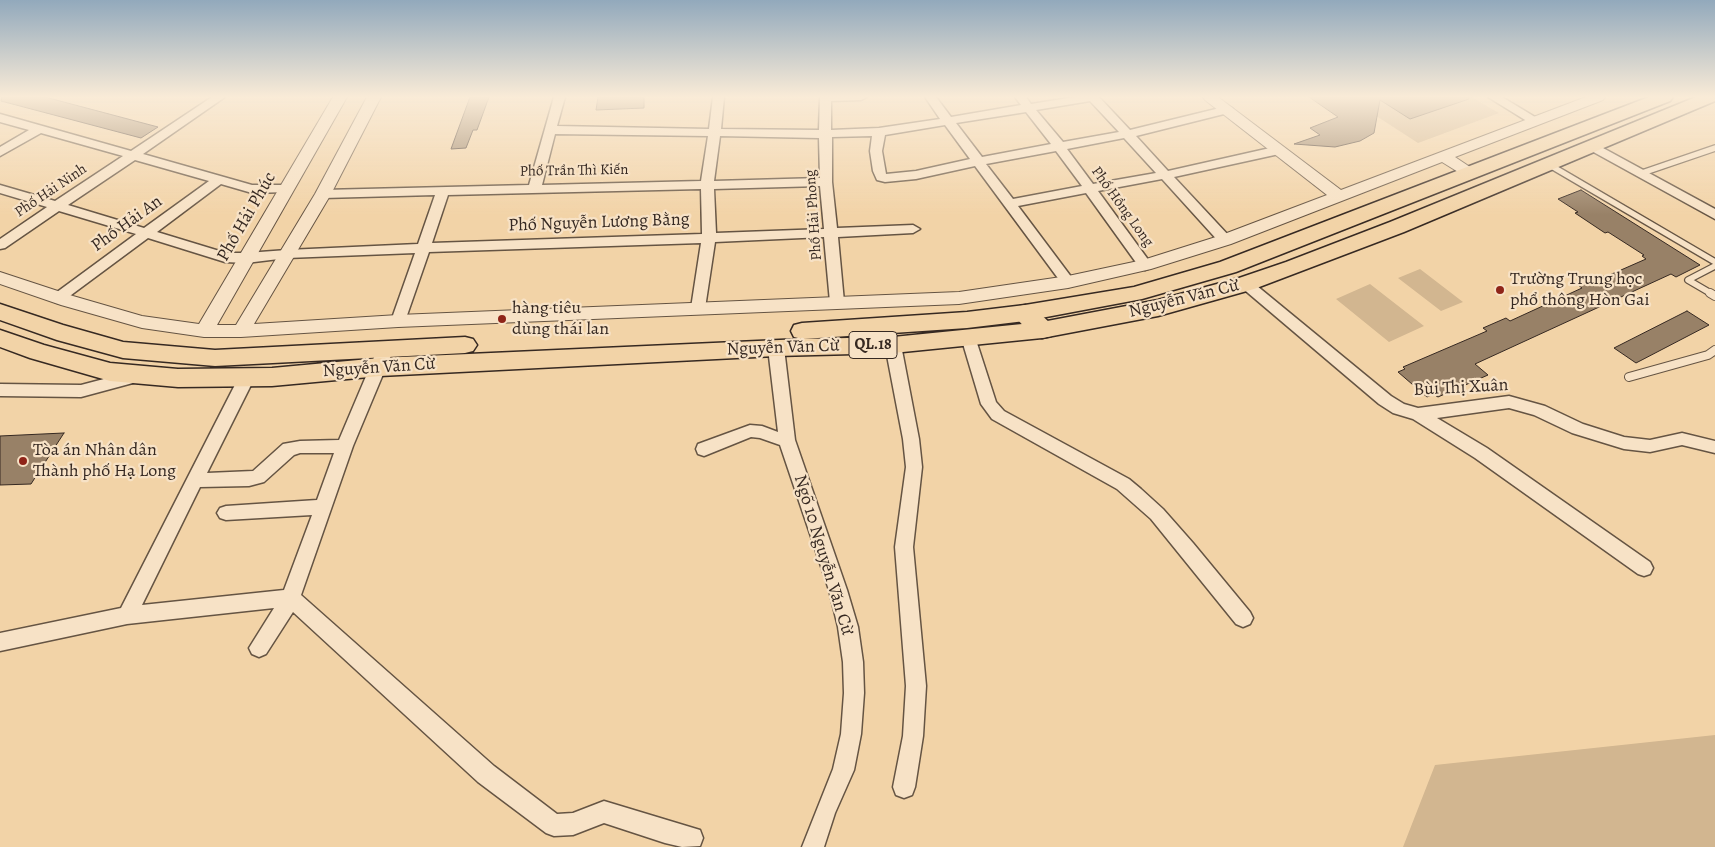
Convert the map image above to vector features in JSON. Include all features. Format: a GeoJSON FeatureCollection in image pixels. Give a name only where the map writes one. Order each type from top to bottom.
{"type":"FeatureCollection","features":[{"type":"Feature","properties":{"kind":"highway"},"geometry":{"type":"LineString","coordinates":[[1025,313],[1042,330]]}},
{"type":"Feature","properties":{"kind":"main road","name":"Nguyễn Văn Cừ"},"geometry":{"type":"LineString","coordinates":[[0,338],[38,352],[110,372],[178,378],[247,377],[383,358],[967,320],[1025,313],[1134,294],[1228,267],[1559,137]]}},
{"type":"Feature","properties":{"kind":"main road","name":"Nguyễn Văn Cừ"},"geometry":{"type":"LineString","coordinates":[[0,312],[57,332],[123,350],[215,358],[383,358],[893,345],[940,342],[968,337],[1042,330],[1158,308],[1246,284],[1397,227],[1614,137]]}},
{"type":"Feature","properties":{"kind":"street"},"geometry":{"type":"LineString","coordinates":[[0,152],[26,137]]}},
{"type":"Feature","properties":{"kind":"street"},"geometry":{"type":"LineString","coordinates":[[67,137],[252,189],[287,188]]}},
{"type":"Feature","properties":{"kind":"street","name":"Phố Hải Ninh"},"geometry":{"type":"LineString","coordinates":[[0,245],[161,137]]}},
{"type":"Feature","properties":{"kind":"street","name":"Phố Hải Phúc"},"geometry":{"type":"LineString","coordinates":[[204,331],[317,137]]}},
{"type":"Feature","properties":{"kind":"street"},"geometry":{"type":"LineString","coordinates":[[241,332],[322,194],[352,137]]}},
{"type":"Feature","properties":{"kind":"street"},"geometry":{"type":"LineString","coordinates":[[534,189],[549,137]]}},
{"type":"Feature","properties":{"kind":"street"},"geometry":{"type":"LineString","coordinates":[[698,308],[708,238],[707,184],[714,137]]}},
{"type":"Feature","properties":{"kind":"street","name":"Phố Hải Phong"},"geometry":{"type":"LineString","coordinates":[[824,137],[826,182],[837,302]]}},
{"type":"Feature","properties":{"kind":"street"},"geometry":{"type":"LineString","coordinates":[[878,137],[876,151],[881,177],[910,176],[978,161],[1113,137]]}},
{"type":"Feature","properties":{"kind":"street"},"geometry":{"type":"LineString","coordinates":[[959,137],[1011,203],[1068,282]]}},
{"type":"Feature","properties":{"kind":"street","name":"Phố Hồng Long"},"geometry":{"type":"LineString","coordinates":[[1052,137],[1145,265]]}},
{"type":"Feature","properties":{"kind":"street"},"geometry":{"type":"LineString","coordinates":[[1130,137],[1225,240]]}},
{"type":"Feature","properties":{"kind":"street"},"geometry":{"type":"LineString","coordinates":[[1262,137],[1340,196]]}},
{"type":"Feature","properties":{"kind":"street"},"geometry":{"type":"LineString","coordinates":[[0,278],[58,298],[142,322],[204,331],[241,332],[398,321],[958,298],[1068,282],[1145,265],[1225,240],[1492,137]]}},
{"type":"Feature","properties":{"kind":"street"},"geometry":{"type":"LineString","coordinates":[[1592,146],[1715,214]]}},
{"type":"Feature","properties":{"kind":"street"},"geometry":{"type":"LineString","coordinates":[[1011,203],[1165,175],[1279,150]]}},
{"type":"Feature","properties":{"kind":"street"},"geometry":{"type":"LineString","coordinates":[[1442,156],[1468,172]]}},
{"type":"Feature","properties":{"kind":"street","name":"Phố Hải An"},"geometry":{"type":"LineString","coordinates":[[58,298],[219,180]]}},
{"type":"Feature","properties":{"kind":"street","name":"Phố Trần Thì Kiến"},"geometry":{"type":"LineString","coordinates":[[322,194],[826,182]]}},
{"type":"Feature","properties":{"kind":"street"},"geometry":{"type":"LineString","coordinates":[[0,189],[226,257],[246,258]]}},
{"type":"Feature","properties":{"kind":"street"},"geometry":{"type":"LineString","coordinates":[[398,321],[444,191]]}},
{"type":"Feature","properties":{"kind":"street","name":"Phố Nguyễn Lương Bằng"},"geometry":{"type":"LineString","coordinates":[[246,258],[287,254],[424,248],[912,229]]}},
{"type":"Feature","properties":{"kind":"street","name":"Bùi Thị Xuân"},"geometry":{"type":"LineString","coordinates":[[1246,284],[1385,400],[1399,408],[1418,414],[1509,402],[1539,410],[1578,429],[1624,443],[1650,446],[1682,439],[1715,447]]}},
{"type":"Feature","properties":{"kind":"street"},"geometry":{"type":"LineString","coordinates":[[968,337],[990,404],[998,415],[1123,484],[1157,514],[1243,618]]}},
{"type":"Feature","properties":{"kind":"street"},"geometry":{"type":"LineString","coordinates":[[893,345],[911,439],[914,467],[904,547],[916,686],[913,736],[904,787]]}},
{"type":"Feature","properties":{"kind":"street","name":"Ngõ 10 Nguyễn Văn Cừ"},"geometry":{"type":"LineString","coordinates":[[776,348],[787,440],[838,590],[848,627],[853,662],[854,693],[851,734],[843,770],[818,829],[813,847]]}},
{"type":"Feature","properties":{"kind":"street"},"geometry":{"type":"LineString","coordinates":[[258,648],[291,598],[346,446],[383,358]]}},
{"type":"Feature","properties":{"kind":"street"},"geometry":{"type":"LineString","coordinates":[[1,391],[81,391],[144,375]]}},
{"type":"Feature","properties":{"kind":"street"},"geometry":{"type":"LineString","coordinates":[[127,615],[247,377]]}},
{"type":"Feature","properties":{"kind":"street"},"geometry":{"type":"LineString","coordinates":[[1418,414],[1481,453],[1644,568]]}},
{"type":"Feature","properties":{"kind":"street"},"geometry":{"type":"LineString","coordinates":[[704,449],[750,431],[762,432],[787,440]]}},
{"type":"Feature","properties":{"kind":"street"},"geometry":{"type":"LineString","coordinates":[[195,480],[249,479],[268,470],[289,449],[346,446]]}},
{"type":"Feature","properties":{"kind":"street"},"geometry":{"type":"LineString","coordinates":[[226,513],[323,507]]}},
{"type":"Feature","properties":{"kind":"street"},"geometry":{"type":"LineString","coordinates":[[0,642],[127,615],[291,598],[486,774],[554,825],[573,824],[604,812],[665,832],[692,838]]}},
{"type":"Feature","properties":{"kind":"lane"},"geometry":{"type":"LineString","coordinates":[[1642,173],[1715,149]]}},
{"type":"Feature","properties":{"kind":"lane"},"geometry":{"type":"LineString","coordinates":[[1548,164],[1715,262]]}},
{"type":"Feature","properties":{"kind":"lane"},"geometry":{"type":"LineString","coordinates":[[1715,266],[1688,280],[1715,296]]}},
{"type":"Feature","properties":{"kind":"lane"},"geometry":{"type":"LineString","coordinates":[[1629,376],[1708,355],[1715,350]]}},
{"type":"Feature","properties":{"kind":"shaded area"},"geometry":{"type":"Polygon","coordinates":[[[1408,137],[1435,137],[1418,143],[1408,137]]]}},
{"type":"Feature","properties":{"kind":"shaded area"},"geometry":{"type":"Polygon","coordinates":[[[1420,269],[1463,302],[1441,311],[1398,278],[1420,269]]]}},
{"type":"Feature","properties":{"kind":"shaded area"},"geometry":{"type":"Polygon","coordinates":[[[1370,284],[1424,326],[1389,342],[1336,299],[1370,284]]]}},
{"type":"Feature","properties":{"kind":"shaded area"},"geometry":{"type":"Polygon","coordinates":[[[1715,735],[1715,847],[1403,847],[1435,765],[1715,735]]]}},
{"type":"Feature","properties":{"kind":"building"},"geometry":{"type":"Polygon","coordinates":[[[456,137],[470,137],[466,148],[451,149],[456,137]]]}},
{"type":"Feature","properties":{"kind":"building"},"geometry":{"type":"Polygon","coordinates":[[[1316,137],[1368,137],[1360,141],[1335,147],[1294,144],[1316,137]]]}},
{"type":"Feature","properties":{"kind":"building"},"geometry":{"type":"Polygon","coordinates":[[[1581,190],[1700,265],[1676,277],[1671,274],[1475,364],[1488,375],[1438,397],[1433,394],[1427,397],[1398,372],[1405,369],[1403,367],[1487,331],[1483,328],[1506,318],[1510,321],[1582,288],[1578,285],[1601,275],[1605,277],[1646,259],[1642,256],[1644,255],[1608,232],[1605,233],[1558,199],[1581,190]]]}},
{"type":"Feature","properties":{"kind":"building"},"geometry":{"type":"Polygon","coordinates":[[[1687,311],[1709,325],[1636,363],[1614,348],[1687,311]]]}},
{"type":"Feature","properties":{"kind":"building","name":"Tòa án Nhân dân Thành phố Hạ Long"},"geometry":{"type":"Polygon","coordinates":[[[64,433],[31,484],[0,485],[0,436],[64,433]]]}},
{"type":"Feature","properties":{"kind":"place","name":"Trường Trung học phổ thông Hòn Gai"},"geometry":{"type":"Point","coordinates":[1500,290]}},
{"type":"Feature","properties":{"kind":"place","name":"hàng tiêu dùng thái lan"},"geometry":{"type":"Point","coordinates":[502,319]}},
{"type":"Feature","properties":{"kind":"place","name":"Tòa án Nhân dân Thành phố Hạ Long"},"geometry":{"type":"Point","coordinates":[23,461]}}]}
